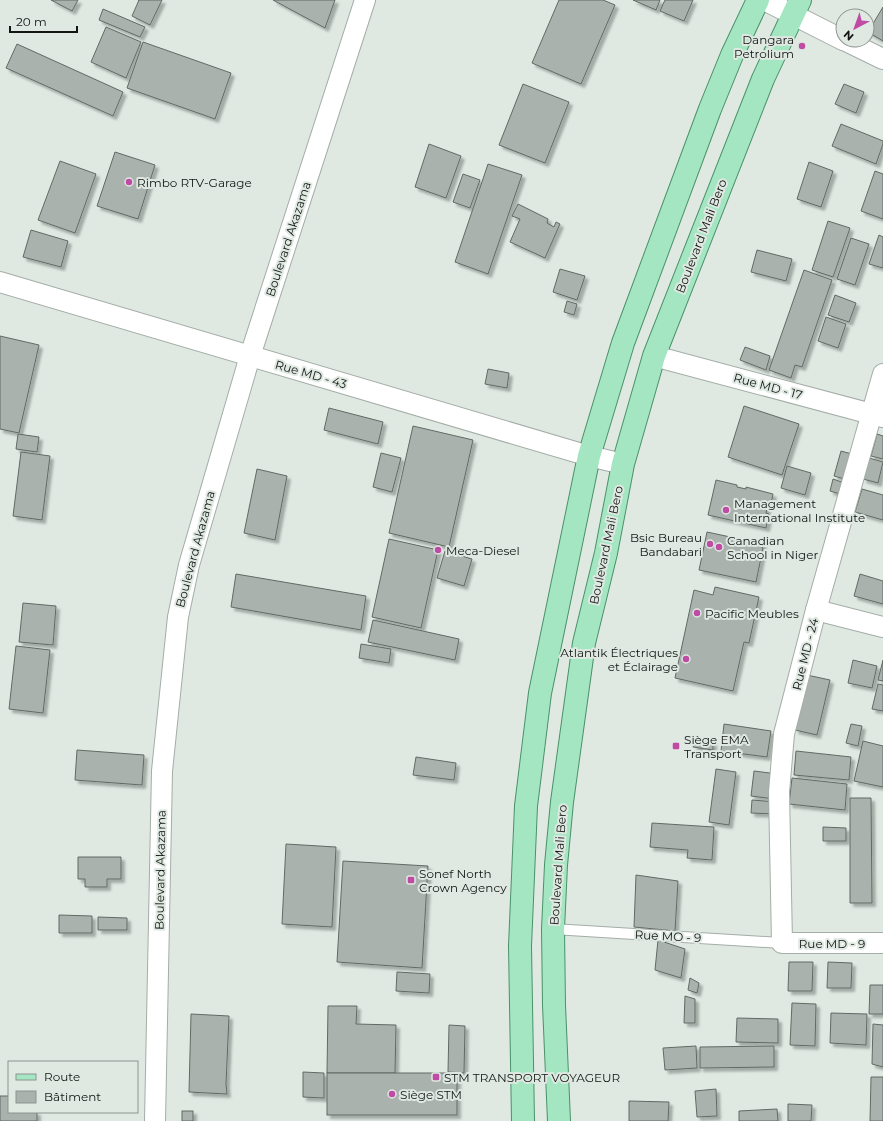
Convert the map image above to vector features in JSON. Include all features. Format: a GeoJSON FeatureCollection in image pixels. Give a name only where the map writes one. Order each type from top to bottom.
{"type":"FeatureCollection","features":[{"type":"Feature","properties":{"kind":"main road"},"geometry":{"type":"LineString","coordinates":[[524,1121],[520,946],[526,806],[540,693],[589,456],[623,343],[704,123],[732,55],[758,0]]}},
{"type":"Feature","properties":{"kind":"main road","name":"Boulevard Mali Bero"},"geometry":{"type":"LineString","coordinates":[[558,1121],[553,929],[556,865],[562,802],[584,644],[606,553],[623,464],[654,356],[763,79],[796,8]]}},
{"type":"Feature","properties":{"kind":"street","name":"Boulevard Akazama"},"geometry":{"type":"LineString","coordinates":[[154,1121],[162,771],[178,618],[189,566],[250,356],[365,0]]}},
{"type":"Feature","properties":{"kind":"street"},"geometry":{"type":"LineString","coordinates":[[764,0],[796,8],[835,35]]}},
{"type":"Feature","properties":{"kind":"street"},"geometry":{"type":"LineString","coordinates":[[860,48],[883,59]]}},
{"type":"Feature","properties":{"kind":"street","name":"Rue MD - 43"},"geometry":{"type":"LineString","coordinates":[[0,282],[589,456],[623,464]]}},
{"type":"Feature","properties":{"kind":"street","name":"Rue MD - 17"},"geometry":{"type":"LineString","coordinates":[[654,356],[878,415]]}},
{"type":"Feature","properties":{"kind":"street","name":"Rue MD - 24"},"geometry":{"type":"LineString","coordinates":[[782,943],[779,792],[784,734],[816,610],[878,415],[883,374]]}},
{"type":"Feature","properties":{"kind":"street"},"geometry":{"type":"LineString","coordinates":[[816,610],[883,627]]}},
{"type":"Feature","properties":{"kind":"street","name":"Rue MD - 9"},"geometry":{"type":"LineString","coordinates":[[782,943],[883,943]]}},
{"type":"Feature","properties":{"kind":"lane","name":"Rue MO - 9"},"geometry":{"type":"LineString","coordinates":[[553,929],[782,943]]}},
{"type":"Feature","properties":{"kind":"building"},"geometry":{"type":"Polygon","coordinates":[[[51,0],[78,0],[72,11],[51,0]]]}},
{"type":"Feature","properties":{"kind":"building"},"geometry":{"type":"Polygon","coordinates":[[[139,0],[162,0],[150,25],[132,16],[139,0]]]}},
{"type":"Feature","properties":{"kind":"building"},"geometry":{"type":"Polygon","coordinates":[[[273,0],[335,0],[325,28],[273,0]]]}},
{"type":"Feature","properties":{"kind":"building"},"geometry":{"type":"Polygon","coordinates":[[[559,0],[603,0],[615,5],[581,84],[532,63],[559,0]]]}},
{"type":"Feature","properties":{"kind":"building"},"geometry":{"type":"Polygon","coordinates":[[[633,0],[660,0],[656,10],[633,0]]]}},
{"type":"Feature","properties":{"kind":"building"},"geometry":{"type":"Polygon","coordinates":[[[665,0],[693,0],[684,21],[660,11],[665,0]]]}},
{"type":"Feature","properties":{"kind":"building"},"geometry":{"type":"Polygon","coordinates":[[[883,7],[883,41],[875,36],[875,20],[883,7]]]}},
{"type":"Feature","properties":{"kind":"building"},"geometry":{"type":"Polygon","coordinates":[[[103,9],[145,27],[140,37],[99,20],[103,9]]]}},
{"type":"Feature","properties":{"kind":"building"},"geometry":{"type":"Polygon","coordinates":[[[106,27],[141,42],[126,78],[91,62],[106,27]]]}},
{"type":"Feature","properties":{"kind":"building"},"geometry":{"type":"Polygon","coordinates":[[[143,42],[231,73],[215,119],[127,88],[143,42]]]}},
{"type":"Feature","properties":{"kind":"building"},"geometry":{"type":"Polygon","coordinates":[[[17,44],[123,92],[113,116],[6,68],[17,44]]]}},
{"type":"Feature","properties":{"kind":"building"},"geometry":{"type":"Polygon","coordinates":[[[523,84],[569,102],[545,163],[499,145],[523,84]]]}},
{"type":"Feature","properties":{"kind":"building"},"geometry":{"type":"Polygon","coordinates":[[[844,84],[864,92],[856,113],[835,104],[844,84]]]}},
{"type":"Feature","properties":{"kind":"building"},"geometry":{"type":"Polygon","coordinates":[[[841,124],[883,141],[876,164],[832,146],[841,124]]]}},
{"type":"Feature","properties":{"kind":"building"},"geometry":{"type":"Polygon","coordinates":[[[429,144],[461,156],[446,198],[415,187],[429,144]]]}},
{"type":"Feature","properties":{"kind":"building"},"geometry":{"type":"Polygon","coordinates":[[[115,152],[155,165],[138,219],[97,206],[115,152]]]}},
{"type":"Feature","properties":{"kind":"building"},"geometry":{"type":"Polygon","coordinates":[[[60,161],[96,174],[75,233],[38,220],[60,161]]]}},
{"type":"Feature","properties":{"kind":"building"},"geometry":{"type":"Polygon","coordinates":[[[809,162],[833,171],[821,207],[797,199],[809,162]]]}},
{"type":"Feature","properties":{"kind":"building"},"geometry":{"type":"Polygon","coordinates":[[[488,164],[522,175],[488,274],[455,262],[488,164]]]}},
{"type":"Feature","properties":{"kind":"building"},"geometry":{"type":"Polygon","coordinates":[[[875,171],[883,174],[883,219],[861,211],[875,171]]]}},
{"type":"Feature","properties":{"kind":"building"},"geometry":{"type":"Polygon","coordinates":[[[463,174],[480,180],[470,208],[453,202],[463,174]]]}},
{"type":"Feature","properties":{"kind":"building"},"geometry":{"type":"Polygon","coordinates":[[[518,204],[548,219],[547,223],[554,227],[556,222],[560,224],[545,258],[510,242],[520,219],[512,216],[518,204]]]}},
{"type":"Feature","properties":{"kind":"building"},"geometry":{"type":"Polygon","coordinates":[[[828,221],[850,228],[833,277],[812,270],[828,221]]]}},
{"type":"Feature","properties":{"kind":"building"},"geometry":{"type":"Polygon","coordinates":[[[31,230],[68,241],[61,267],[23,257],[31,230]]]}},
{"type":"Feature","properties":{"kind":"building"},"geometry":{"type":"Polygon","coordinates":[[[879,235],[883,237],[883,268],[869,264],[879,235]]]}},
{"type":"Feature","properties":{"kind":"building"},"geometry":{"type":"Polygon","coordinates":[[[851,238],[869,244],[855,285],[837,279],[851,238]]]}},
{"type":"Feature","properties":{"kind":"building"},"geometry":{"type":"Polygon","coordinates":[[[757,250],[792,259],[786,281],[751,272],[757,250]]]}},
{"type":"Feature","properties":{"kind":"building"},"geometry":{"type":"Polygon","coordinates":[[[560,269],[585,276],[577,300],[553,292],[560,269]]]}},
{"type":"Feature","properties":{"kind":"building"},"geometry":{"type":"Polygon","coordinates":[[[804,270],[832,280],[802,367],[795,365],[791,378],[769,370],[804,270]]]}},
{"type":"Feature","properties":{"kind":"building"},"geometry":{"type":"Polygon","coordinates":[[[835,295],[856,303],[849,322],[828,315],[835,295]]]}},
{"type":"Feature","properties":{"kind":"building"},"geometry":{"type":"Polygon","coordinates":[[[567,301],[577,304],[574,315],[564,312],[567,301]]]}},
{"type":"Feature","properties":{"kind":"building"},"geometry":{"type":"Polygon","coordinates":[[[826,317],[846,324],[838,348],[818,341],[826,317]]]}},
{"type":"Feature","properties":{"kind":"building"},"geometry":{"type":"Polygon","coordinates":[[[0,336],[39,345],[19,433],[0,429],[0,336]]]}},
{"type":"Feature","properties":{"kind":"building"},"geometry":{"type":"Polygon","coordinates":[[[745,347],[770,356],[766,370],[740,360],[745,347]]]}},
{"type":"Feature","properties":{"kind":"building"},"geometry":{"type":"Polygon","coordinates":[[[488,369],[509,373],[507,388],[485,384],[488,369]]]}},
{"type":"Feature","properties":{"kind":"building"},"geometry":{"type":"Polygon","coordinates":[[[744,406],[799,424],[782,475],[728,457],[744,406]]]}},
{"type":"Feature","properties":{"kind":"building"},"geometry":{"type":"Polygon","coordinates":[[[329,408],[383,422],[378,444],[324,430],[329,408]]]}},
{"type":"Feature","properties":{"kind":"building"},"geometry":{"type":"Polygon","coordinates":[[[413,426],[473,440],[449,547],[389,533],[413,426]]]}},
{"type":"Feature","properties":{"kind":"building"},"geometry":{"type":"Polygon","coordinates":[[[18,434],[39,437],[37,452],[16,449],[18,434]]]}},
{"type":"Feature","properties":{"kind":"building"},"geometry":{"type":"Polygon","coordinates":[[[877,434],[883,436],[883,459],[871,456],[877,434]]]}},
{"type":"Feature","properties":{"kind":"building"},"geometry":{"type":"Polygon","coordinates":[[[841,451],[859,456],[852,481],[834,476],[841,451]]]}},
{"type":"Feature","properties":{"kind":"building"},"geometry":{"type":"Polygon","coordinates":[[[21,452],[50,456],[42,520],[13,516],[21,452]]]}},
{"type":"Feature","properties":{"kind":"building"},"geometry":{"type":"Polygon","coordinates":[[[381,453],[401,458],[392,492],[373,487],[381,453]]]}},
{"type":"Feature","properties":{"kind":"building"},"geometry":{"type":"Polygon","coordinates":[[[869,458],[883,462],[878,483],[863,479],[869,458]]]}},
{"type":"Feature","properties":{"kind":"building"},"geometry":{"type":"Polygon","coordinates":[[[787,466],[811,473],[805,495],[781,488],[787,466]]]}},
{"type":"Feature","properties":{"kind":"building"},"geometry":{"type":"Polygon","coordinates":[[[257,469],[287,476],[275,540],[244,533],[257,469]]]}},
{"type":"Feature","properties":{"kind":"building"},"geometry":{"type":"Polygon","coordinates":[[[833,479],[850,485],[847,496],[830,491],[833,479]]]}},
{"type":"Feature","properties":{"kind":"building"},"geometry":{"type":"Polygon","coordinates":[[[716,480],[737,485],[737,487],[746,489],[746,487],[773,494],[771,504],[768,503],[766,513],[769,514],[766,528],[708,515],[716,480]]]}},
{"type":"Feature","properties":{"kind":"building"},"geometry":{"type":"Polygon","coordinates":[[[862,489],[883,495],[883,520],[855,512],[862,489]]]}},
{"type":"Feature","properties":{"kind":"building"},"geometry":{"type":"Polygon","coordinates":[[[707,532],[763,544],[756,582],[699,570],[707,532]]]}},
{"type":"Feature","properties":{"kind":"building"},"geometry":{"type":"Polygon","coordinates":[[[389,539],[438,550],[421,628],[372,617],[389,539]]]}},
{"type":"Feature","properties":{"kind":"building"},"geometry":{"type":"Polygon","coordinates":[[[445,551],[472,559],[464,586],[437,578],[445,551]]]}},
{"type":"Feature","properties":{"kind":"building"},"geometry":{"type":"Polygon","coordinates":[[[236,574],[366,596],[361,630],[231,607],[236,574]]]}},
{"type":"Feature","properties":{"kind":"building"},"geometry":{"type":"Polygon","coordinates":[[[860,574],[883,581],[883,604],[854,596],[860,574]]]}},
{"type":"Feature","properties":{"kind":"building"},"geometry":{"type":"Polygon","coordinates":[[[715,587],[759,597],[749,643],[744,642],[733,691],[675,678],[694,590],[713,595],[715,587]]]}},
{"type":"Feature","properties":{"kind":"building"},"geometry":{"type":"Polygon","coordinates":[[[23,603],[56,606],[53,645],[19,642],[23,603]]]}},
{"type":"Feature","properties":{"kind":"building"},"geometry":{"type":"Polygon","coordinates":[[[373,620],[459,639],[455,660],[368,642],[373,620]]]}},
{"type":"Feature","properties":{"kind":"building"},"geometry":{"type":"Polygon","coordinates":[[[361,644],[391,649],[389,663],[359,658],[361,644]]]}},
{"type":"Feature","properties":{"kind":"building"},"geometry":{"type":"Polygon","coordinates":[[[16,646],[50,650],[43,713],[9,709],[16,646]]]}},
{"type":"Feature","properties":{"kind":"building"},"geometry":{"type":"Polygon","coordinates":[[[853,660],[877,666],[872,688],[848,683],[853,660]]]}},
{"type":"Feature","properties":{"kind":"building"},"geometry":{"type":"Polygon","coordinates":[[[883,660],[883,681],[878,680],[883,660]]]}},
{"type":"Feature","properties":{"kind":"building"},"geometry":{"type":"Polygon","coordinates":[[[807,675],[830,680],[817,735],[795,730],[807,675]]]}},
{"type":"Feature","properties":{"kind":"building"},"geometry":{"type":"Polygon","coordinates":[[[878,684],[883,685],[883,711],[872,709],[878,684]]]}},
{"type":"Feature","properties":{"kind":"building"},"geometry":{"type":"Polygon","coordinates":[[[724,724],[771,731],[767,757],[721,751],[724,724]]]}},
{"type":"Feature","properties":{"kind":"building"},"geometry":{"type":"Polygon","coordinates":[[[851,724],[862,726],[858,746],[846,743],[851,724]]]}},
{"type":"Feature","properties":{"kind":"building"},"geometry":{"type":"Polygon","coordinates":[[[696,741],[713,742],[713,750],[693,747],[696,741]]]}},
{"type":"Feature","properties":{"kind":"building"},"geometry":{"type":"Polygon","coordinates":[[[863,741],[883,746],[883,787],[854,781],[863,741]]]}},
{"type":"Feature","properties":{"kind":"building"},"geometry":{"type":"Polygon","coordinates":[[[77,750],[144,755],[142,785],[75,780],[77,750]]]}},
{"type":"Feature","properties":{"kind":"building"},"geometry":{"type":"Polygon","coordinates":[[[796,751],[851,757],[849,780],[794,775],[796,751]]]}},
{"type":"Feature","properties":{"kind":"building"},"geometry":{"type":"Polygon","coordinates":[[[416,757],[456,763],[454,780],[413,775],[416,757]]]}},
{"type":"Feature","properties":{"kind":"building"},"geometry":{"type":"Polygon","coordinates":[[[716,769],[736,772],[729,825],[709,822],[716,769]]]}},
{"type":"Feature","properties":{"kind":"building"},"geometry":{"type":"Polygon","coordinates":[[[754,771],[778,774],[775,799],[751,796],[754,771]]]}},
{"type":"Feature","properties":{"kind":"building"},"geometry":{"type":"Polygon","coordinates":[[[792,778],[847,784],[845,810],[789,804],[792,778]]]}},
{"type":"Feature","properties":{"kind":"building"},"geometry":{"type":"Polygon","coordinates":[[[850,798],[871,798],[872,903],[850,903],[850,798]]]}},
{"type":"Feature","properties":{"kind":"building"},"geometry":{"type":"Polygon","coordinates":[[[752,800],[776,802],[775,814],[751,813],[752,800]]]}},
{"type":"Feature","properties":{"kind":"building"},"geometry":{"type":"Polygon","coordinates":[[[652,823],[714,827],[712,860],[687,858],[688,850],[650,847],[652,823]]]}},
{"type":"Feature","properties":{"kind":"building"},"geometry":{"type":"Polygon","coordinates":[[[823,827],[846,828],[846,841],[823,841],[823,827]]]}},
{"type":"Feature","properties":{"kind":"building"},"geometry":{"type":"Polygon","coordinates":[[[286,844],[336,847],[332,927],[282,924],[286,844]]]}},
{"type":"Feature","properties":{"kind":"building"},"geometry":{"type":"Polygon","coordinates":[[[78,857],[121,857],[121,879],[107,879],[107,887],[85,887],[85,879],[78,879],[78,857]]]}},
{"type":"Feature","properties":{"kind":"building"},"geometry":{"type":"Polygon","coordinates":[[[343,861],[428,866],[422,968],[337,962],[343,861]]]}},
{"type":"Feature","properties":{"kind":"building"},"geometry":{"type":"Polygon","coordinates":[[[636,875],[678,881],[675,931],[634,927],[636,875]]]}},
{"type":"Feature","properties":{"kind":"building"},"geometry":{"type":"Polygon","coordinates":[[[59,915],[92,916],[92,933],[59,933],[59,915]]]}},
{"type":"Feature","properties":{"kind":"building"},"geometry":{"type":"Polygon","coordinates":[[[98,917],[127,918],[127,930],[98,930],[98,917]]]}},
{"type":"Feature","properties":{"kind":"building"},"geometry":{"type":"Polygon","coordinates":[[[658,940],[685,949],[681,978],[655,970],[658,940]]]}},
{"type":"Feature","properties":{"kind":"building"},"geometry":{"type":"Polygon","coordinates":[[[789,962],[813,962],[812,991],[788,991],[789,962]]]}},
{"type":"Feature","properties":{"kind":"building"},"geometry":{"type":"Polygon","coordinates":[[[828,962],[852,963],[851,988],[827,988],[828,962]]]}},
{"type":"Feature","properties":{"kind":"building"},"geometry":{"type":"Polygon","coordinates":[[[397,972],[430,974],[429,993],[396,991],[397,972]]]}},
{"type":"Feature","properties":{"kind":"building"},"geometry":{"type":"Polygon","coordinates":[[[690,978],[699,983],[697,993],[688,990],[690,978]]]}},
{"type":"Feature","properties":{"kind":"building"},"geometry":{"type":"Polygon","coordinates":[[[870,985],[883,985],[883,1014],[869,1014],[870,985]]]}},
{"type":"Feature","properties":{"kind":"building"},"geometry":{"type":"Polygon","coordinates":[[[685,996],[695,999],[695,1023],[684,1023],[685,996]]]}},
{"type":"Feature","properties":{"kind":"building"},"geometry":{"type":"Polygon","coordinates":[[[792,1003],[816,1004],[815,1046],[790,1045],[792,1003]]]}},
{"type":"Feature","properties":{"kind":"building"},"geometry":{"type":"Polygon","coordinates":[[[328,1006],[357,1006],[356,1024],[396,1025],[395,1073],[327,1073],[328,1006]]]}},
{"type":"Feature","properties":{"kind":"building"},"geometry":{"type":"Polygon","coordinates":[[[831,1013],[867,1014],[866,1045],[830,1043],[831,1013]]]}},
{"type":"Feature","properties":{"kind":"building"},"geometry":{"type":"Polygon","coordinates":[[[191,1014],[229,1016],[226,1084],[227,1094],[189,1092],[191,1014]]]}},
{"type":"Feature","properties":{"kind":"building"},"geometry":{"type":"Polygon","coordinates":[[[737,1018],[778,1019],[778,1043],[736,1042],[737,1018]]]}},
{"type":"Feature","properties":{"kind":"building"},"geometry":{"type":"Polygon","coordinates":[[[873,1024],[883,1025],[883,1067],[872,1064],[873,1024]]]}},
{"type":"Feature","properties":{"kind":"building"},"geometry":{"type":"Polygon","coordinates":[[[449,1025],[465,1026],[464,1073],[448,1072],[449,1025]]]}},
{"type":"Feature","properties":{"kind":"building"},"geometry":{"type":"Polygon","coordinates":[[[696,1046],[697,1068],[665,1070],[663,1048],[696,1046]]]}},
{"type":"Feature","properties":{"kind":"building"},"geometry":{"type":"Polygon","coordinates":[[[774,1046],[774,1067],[700,1068],[700,1047],[774,1046]]]}},
{"type":"Feature","properties":{"kind":"building"},"geometry":{"type":"Polygon","coordinates":[[[303,1072],[324,1073],[324,1098],[303,1097],[303,1072]]]}},
{"type":"Feature","properties":{"kind":"building","name":"Siège STM"},"geometry":{"type":"Polygon","coordinates":[[[327,1073],[457,1073],[457,1115],[327,1115],[327,1073]]]}},
{"type":"Feature","properties":{"kind":"building"},"geometry":{"type":"Polygon","coordinates":[[[871,1077],[883,1077],[883,1121],[870,1121],[871,1077]]]}},
{"type":"Feature","properties":{"kind":"building"},"geometry":{"type":"Polygon","coordinates":[[[716,1089],[717,1116],[697,1117],[695,1091],[716,1089]]]}},
{"type":"Feature","properties":{"kind":"building"},"geometry":{"type":"Polygon","coordinates":[[[0,1096],[8,1096],[8,1113],[37,1113],[37,1121],[0,1121],[0,1096]]]}},
{"type":"Feature","properties":{"kind":"building"},"geometry":{"type":"Polygon","coordinates":[[[629,1101],[669,1102],[668,1121],[629,1121],[629,1101]]]}},
{"type":"Feature","properties":{"kind":"building"},"geometry":{"type":"Polygon","coordinates":[[[788,1104],[812,1105],[811,1121],[788,1121],[788,1104]]]}},
{"type":"Feature","properties":{"kind":"building"},"geometry":{"type":"Polygon","coordinates":[[[777,1109],[778,1121],[739,1121],[739,1111],[777,1109]]]}},
{"type":"Feature","properties":{"kind":"building"},"geometry":{"type":"Polygon","coordinates":[[[182,1111],[193,1111],[193,1121],[182,1121],[182,1111]]]}},
{"type":"Feature","properties":{"kind":"place","name":"Dangara Petrolium"},"geometry":{"type":"Point","coordinates":[802,46]}},
{"type":"Feature","properties":{"kind":"place","name":"Rimbo RTV-Garage"},"geometry":{"type":"Point","coordinates":[129,182]}},
{"type":"Feature","properties":{"kind":"place","name":"Management International Institute"},"geometry":{"type":"Point","coordinates":[726,510]}},
{"type":"Feature","properties":{"kind":"place","name":"Bsic Bureau Bandabari"},"geometry":{"type":"Point","coordinates":[710,544]}},
{"type":"Feature","properties":{"kind":"place","name":"Canadian School in Niger"},"geometry":{"type":"Point","coordinates":[719,547]}},
{"type":"Feature","properties":{"kind":"place","name":"Meca-Diesel"},"geometry":{"type":"Point","coordinates":[438,550]}},
{"type":"Feature","properties":{"kind":"place","name":"Pacific Meubles"},"geometry":{"type":"Point","coordinates":[697,613]}},
{"type":"Feature","properties":{"kind":"place","name":"Atlantik Électriques et Éclairage"},"geometry":{"type":"Point","coordinates":[686,659]}},
{"type":"Feature","properties":{"kind":"place","name":"Siège EMA Transport"},"geometry":{"type":"Point","coordinates":[676,746]}},
{"type":"Feature","properties":{"kind":"place","name":"Sonef North Crown Agency"},"geometry":{"type":"Point","coordinates":[411,880]}},
{"type":"Feature","properties":{"kind":"place","name":"STM TRANSPORT VOYAGEUR"},"geometry":{"type":"Point","coordinates":[436,1077]}},
{"type":"Feature","properties":{"kind":"place","name":"Siège STM"},"geometry":{"type":"Point","coordinates":[392,1094]}}]}
